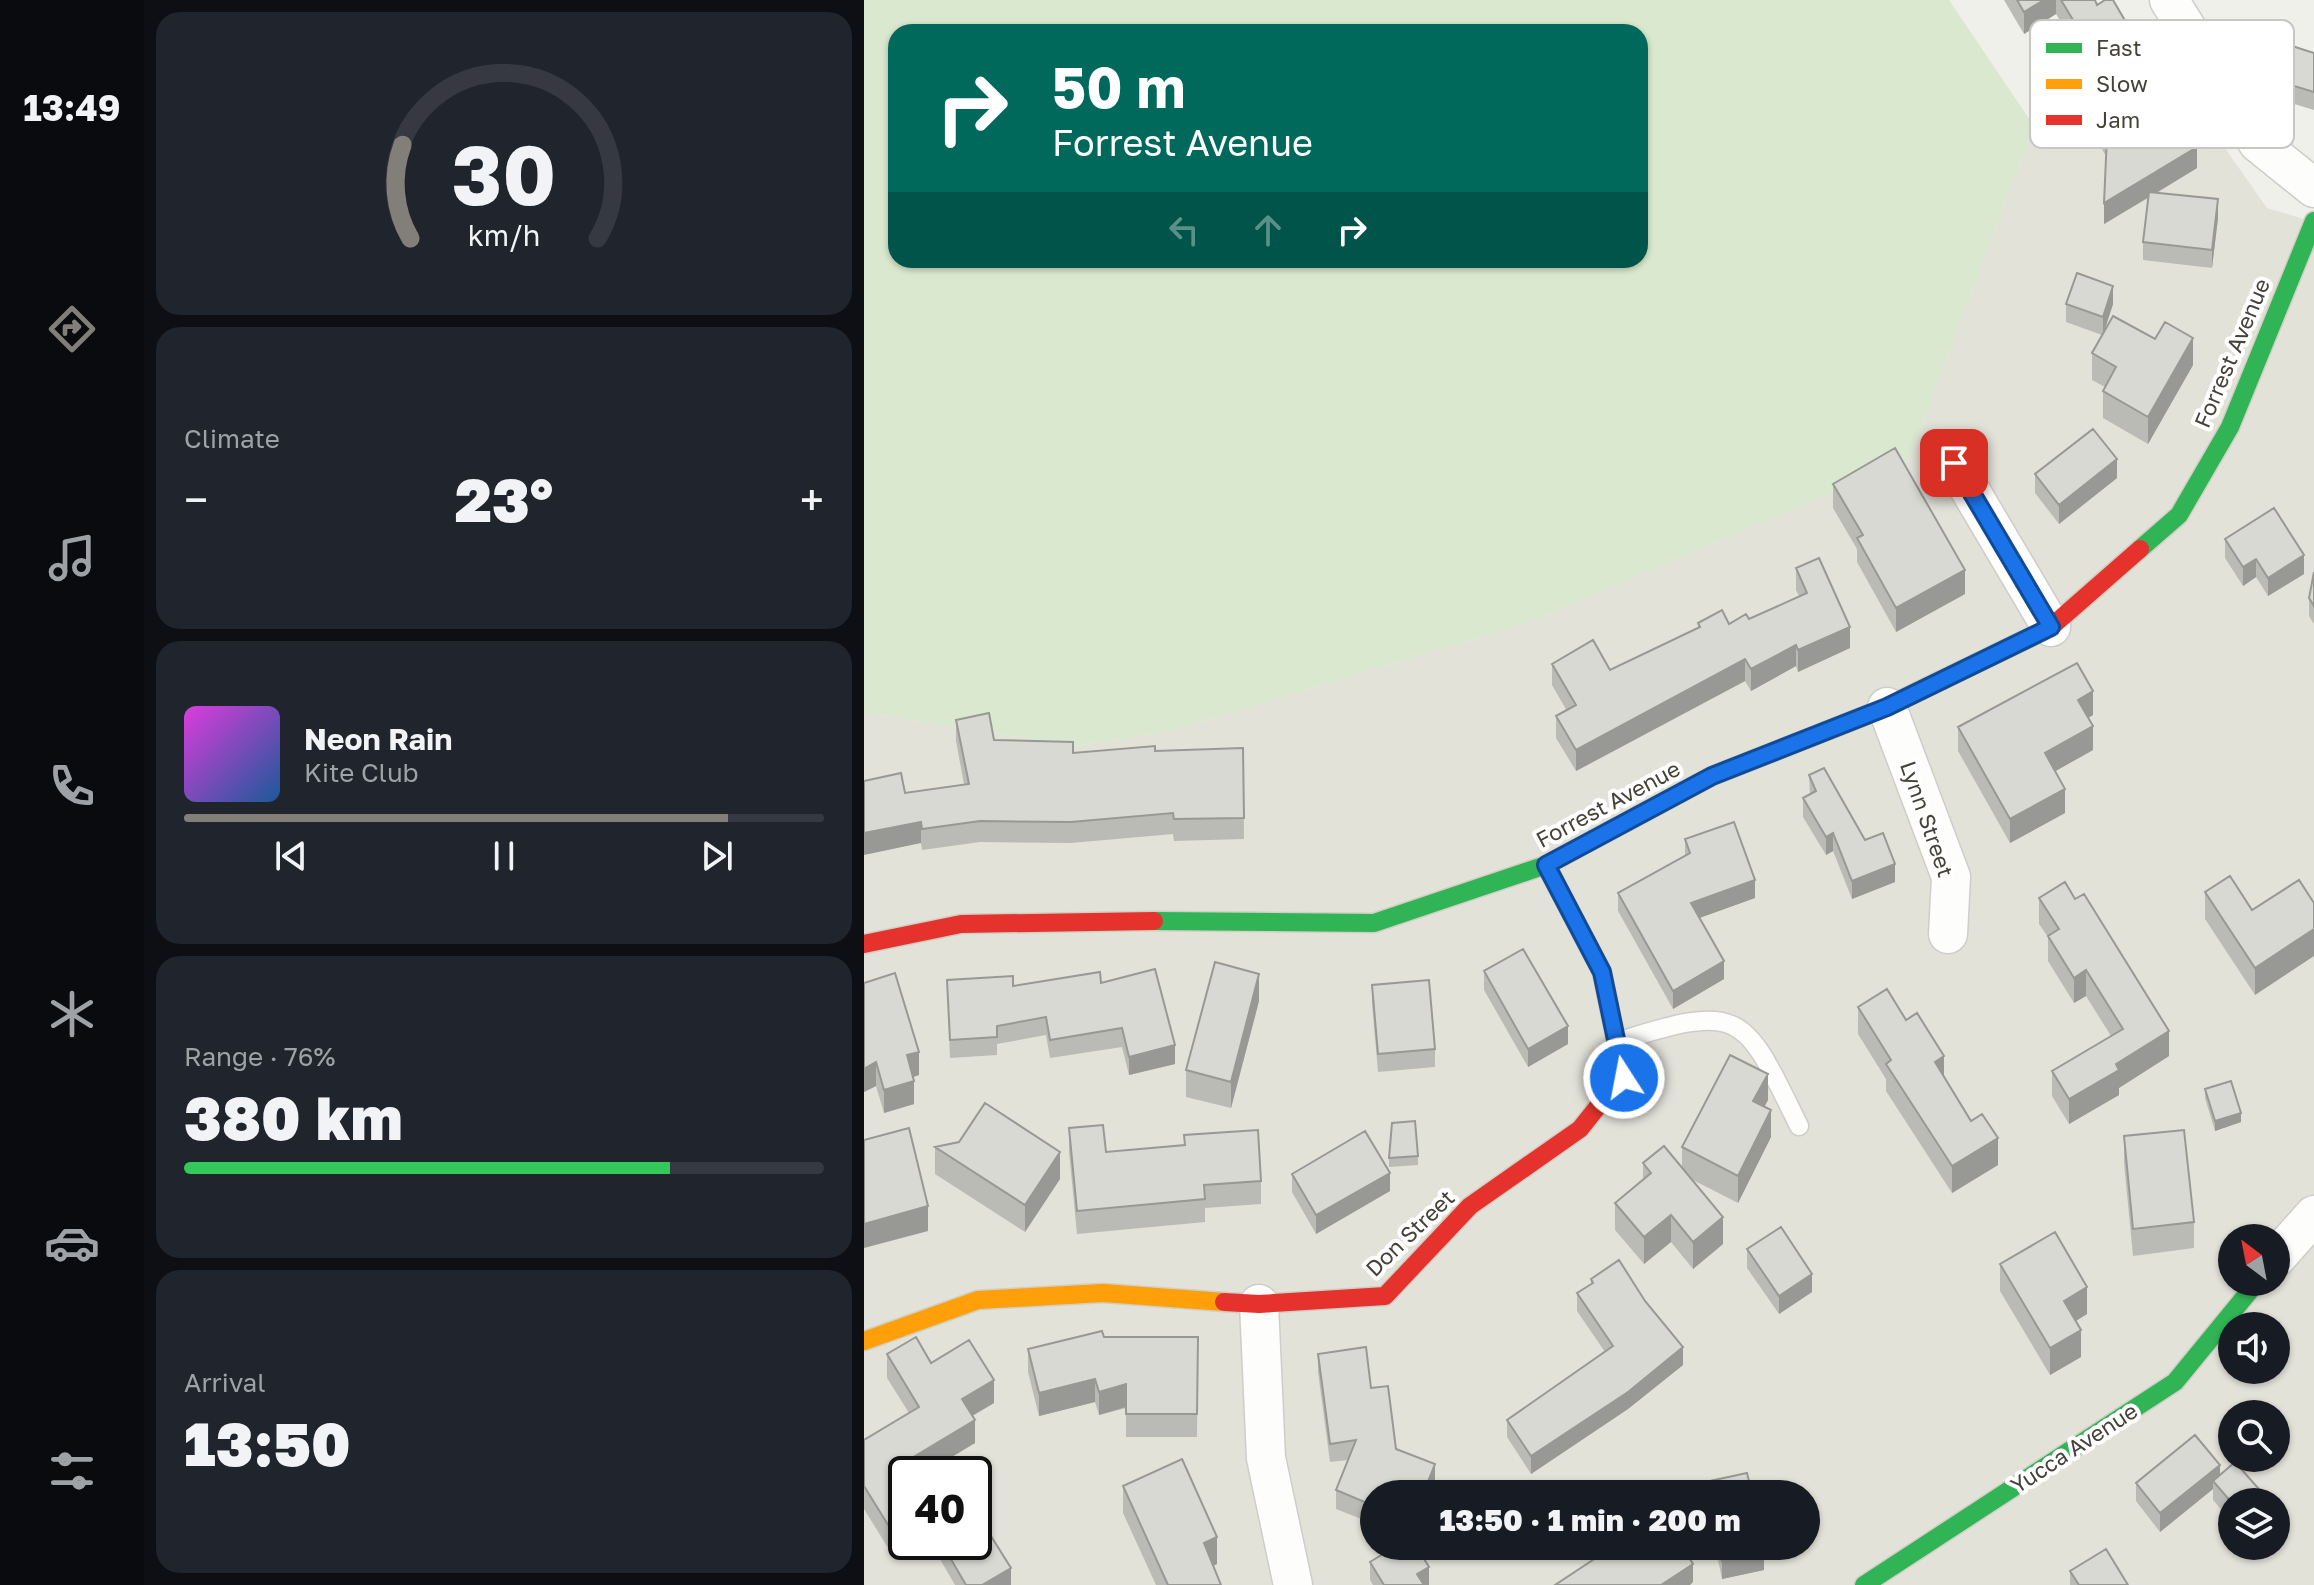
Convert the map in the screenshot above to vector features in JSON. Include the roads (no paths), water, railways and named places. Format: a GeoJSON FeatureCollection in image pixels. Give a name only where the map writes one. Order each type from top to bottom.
{"type":"FeatureCollection","features":[{"type":"Feature","properties":{"kind":"street"},"geometry":{"type":"LineString","coordinates":[[2169,0],[2181,20]]}},
{"type":"Feature","properties":{"kind":"street"},"geometry":{"type":"LineString","coordinates":[[2264,148],[2314,188]]}},
{"type":"Feature","properties":{"kind":"street","name":"Forrest Avenue"},"geometry":{"type":"LineString","coordinates":[[864,944],[961,924],[1374,923],[1546,865],[1712,776],[1887,707],[2051,627],[2179,515],[2230,427],[2314,221]]}},
{"type":"Feature","properties":{"kind":"street"},"geometry":{"type":"LineString","coordinates":[[1954,463],[2051,627]]}},
{"type":"Feature","properties":{"kind":"street","name":"Lynn Street"},"geometry":{"type":"LineString","coordinates":[[1887,707],[1951,877],[1948,934]]}},
{"type":"Feature","properties":{"kind":"street","name":"Don Street"},"geometry":{"type":"LineString","coordinates":[[864,1341],[978,1300],[1103,1293],[1259,1304],[1385,1296],[1470,1206],[1580,1129],[1624,1078],[1602,972],[1546,865]]}},
{"type":"Feature","properties":{"kind":"street"},"geometry":{"type":"LineString","coordinates":[[2290,1242],[2314,1215]]}},
{"type":"Feature","properties":{"kind":"street","name":"Yucca Avenue"},"geometry":{"type":"LineString","coordinates":[[1864,1585],[2175,1382],[2246,1296]]}},
{"type":"Feature","properties":{"kind":"street"},"geometry":{"type":"LineString","coordinates":[[1259,1304],[1266,1458],[1293,1585]]}},
{"type":"Feature","properties":{"kind":"lane"},"geometry":{"type":"LineString","coordinates":[[1617,1042],[1667,1026],[1707,1020],[1732,1023],[1751,1035],[1799,1126]]}}]}
